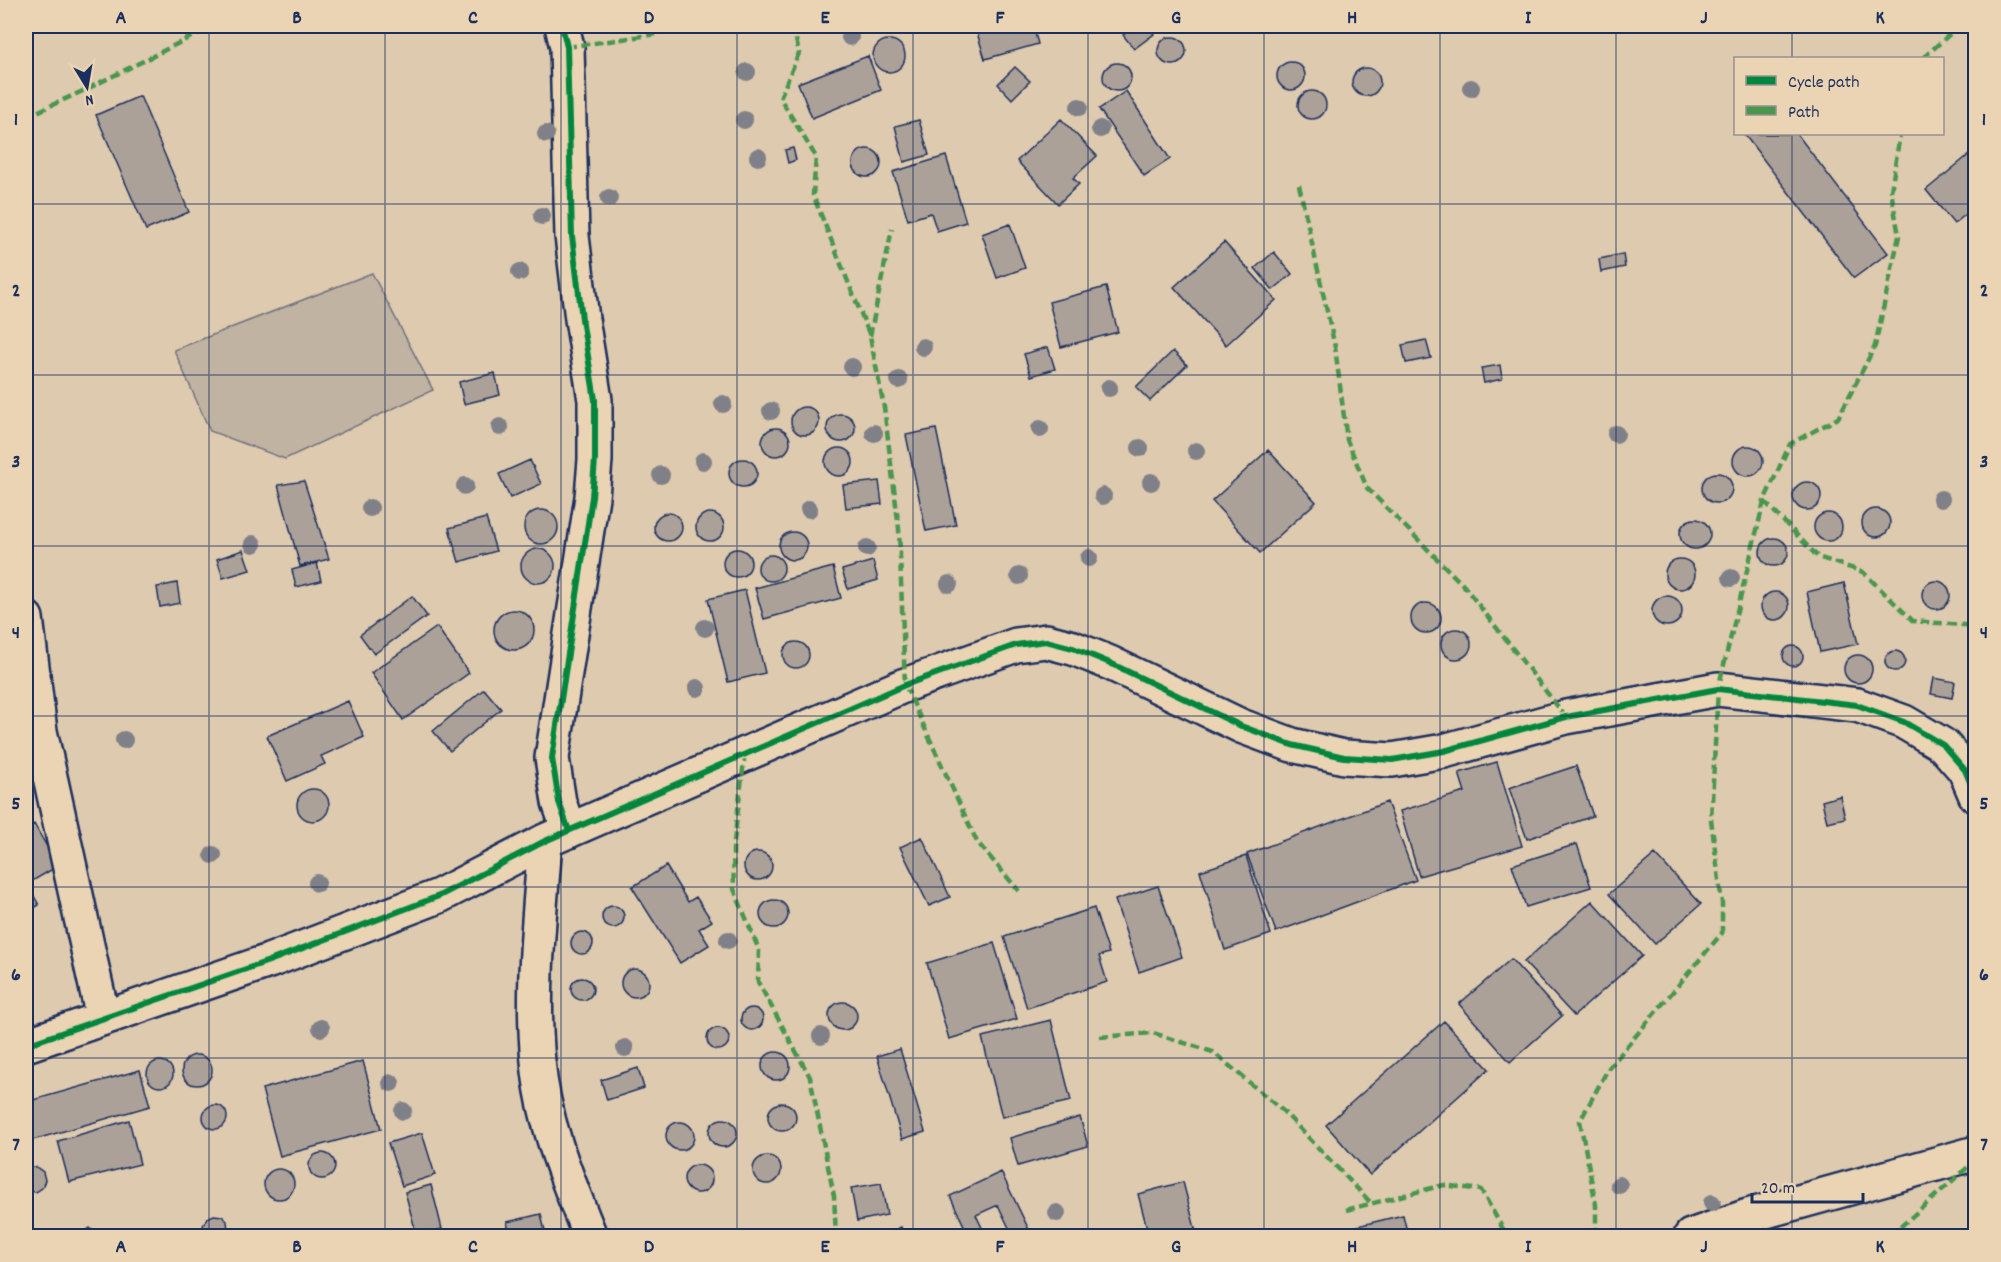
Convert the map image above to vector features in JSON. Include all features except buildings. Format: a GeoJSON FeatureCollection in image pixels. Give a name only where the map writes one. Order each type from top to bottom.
{"type":"FeatureCollection","features":[{"type":"Feature","properties":{"kind":"street"},"geometry":{"type":"LineString","coordinates":[[562,26],[567,47],[572,236],[595,400],[595,460],[592,497],[552,758],[559,802],[557,836],[535,1012],[538,1063],[549,1121],[590,1236]]}},
{"type":"Feature","properties":{"kind":"street"},"geometry":{"type":"LineString","coordinates":[[26,618],[33,726],[103,1018]]}},
{"type":"Feature","properties":{"kind":"street"},"geometry":{"type":"LineString","coordinates":[[26,1045],[269,961],[439,896],[557,836],[905,685],[1016,645],[1046,641],[1073,648],[1110,663],[1240,726],[1292,745],[1344,757],[1392,760],[1444,752],[1566,717],[1718,689],[1857,705],[1904,722],[1943,745],[1965,770],[1976,796]]}},
{"type":"Feature","properties":{"kind":"street"},"geometry":{"type":"LineString","coordinates":[[1691,1236],[1748,1216],[1976,1153]]}},
{"type":"Feature","properties":{"kind":"shaded area"},"geometry":{"type":"Polygon","coordinates":[[[372,273],[433,390],[285,459],[210,431],[174,350],[372,273]]]}},
{"type":"Feature","properties":{"kind":"marked path"},"geometry":{"type":"LineString","coordinates":[[26,117],[213,26]]}},
{"type":"Feature","properties":{"kind":"marked path"},"geometry":{"type":"LineString","coordinates":[[567,47],[657,34],[673,26]]}},
{"type":"Feature","properties":{"kind":"marked path"},"geometry":{"type":"LineString","coordinates":[[793,26],[799,53],[780,98],[816,157],[813,195],[870,336],[884,407],[899,529],[905,685],[977,842],[1019,891]]}},
{"type":"Feature","properties":{"kind":"marked path"},"geometry":{"type":"LineString","coordinates":[[1924,57],[1959,26]]}},
{"type":"Feature","properties":{"kind":"marked path"},"geometry":{"type":"LineString","coordinates":[[1596,1236],[1596,1205],[1580,1121],[1608,1069],[1722,933],[1722,903],[1711,819],[1718,689],[1764,501],[1790,444],[1838,418],[1875,346],[1899,236],[1891,191],[1900,135]]}},
{"type":"Feature","properties":{"kind":"marked path"},"geometry":{"type":"LineString","coordinates":[[1299,185],[1335,347],[1347,440],[1367,488],[1464,586],[1566,717]]}},
{"type":"Feature","properties":{"kind":"marked path"},"geometry":{"type":"LineString","coordinates":[[870,336],[892,229]]}},
{"type":"Feature","properties":{"kind":"marked path"},"geometry":{"type":"LineString","coordinates":[[1764,501],[1818,557],[1863,572],[1913,621],[1976,626]]}},
{"type":"Feature","properties":{"kind":"marked path"},"geometry":{"type":"LineString","coordinates":[[745,753],[733,850],[734,889],[759,950],[758,982],[810,1077],[834,1196],[836,1236]]}},
{"type":"Feature","properties":{"kind":"marked path"},"geometry":{"type":"LineString","coordinates":[[1100,1037],[1153,1033],[1213,1052],[1283,1111],[1372,1204]]}},
{"type":"Feature","properties":{"kind":"marked path"},"geometry":{"type":"LineString","coordinates":[[1890,1236],[1976,1160]]}},
{"type":"Feature","properties":{"kind":"marked path"},"geometry":{"type":"LineString","coordinates":[[1346,1210],[1444,1185],[1481,1190],[1507,1236]]}},
{"type":"Feature","properties":{"kind":"cycle path"},"geometry":{"type":"LineString","coordinates":[[562,26],[567,47],[572,236],[595,400],[595,460],[592,497],[552,758],[559,802],[569,831]]}},
{"type":"Feature","properties":{"kind":"cycle path"},"geometry":{"type":"LineString","coordinates":[[26,1045],[269,961],[439,896],[545,841],[905,685],[1016,645],[1046,641],[1073,648],[1110,663],[1241,726],[1292,745],[1344,757],[1392,760],[1444,751],[1566,717],[1718,689],[1857,705],[1904,722],[1943,745],[1965,770],[1976,796]]}}]}
